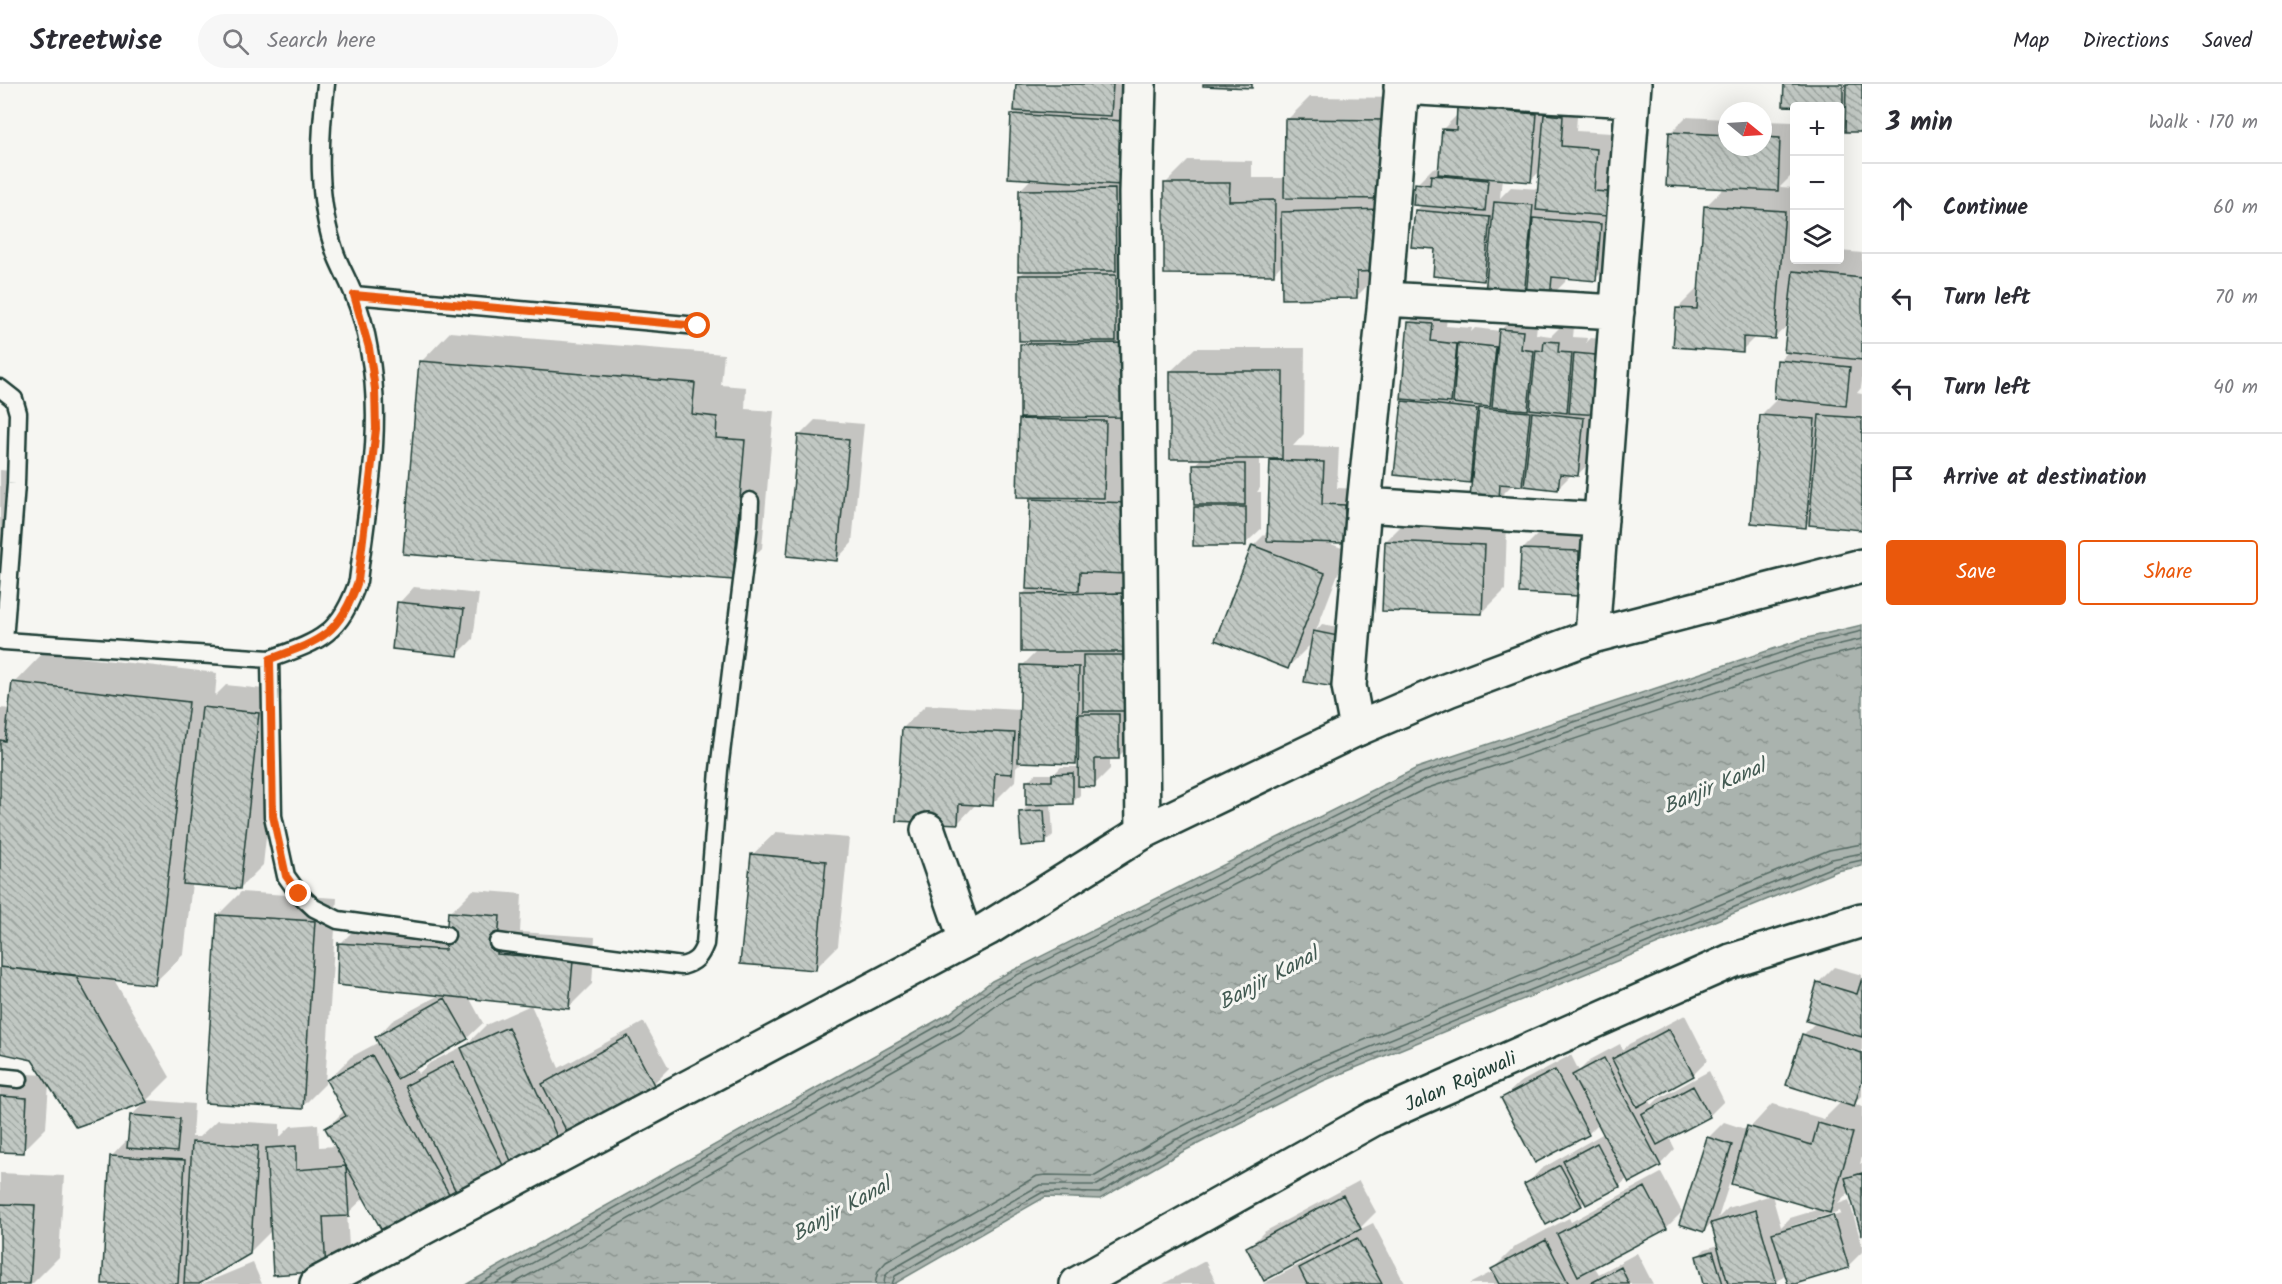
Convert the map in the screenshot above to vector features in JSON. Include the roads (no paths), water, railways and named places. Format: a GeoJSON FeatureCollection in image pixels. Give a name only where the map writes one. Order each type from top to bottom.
{"type":"FeatureCollection","features":[{"type":"Feature","properties":{"kind":"street"},"geometry":{"type":"LineString","coordinates":[[1139,84],[1136,205],[1143,832]]}},
{"type":"Feature","properties":{"kind":"street"},"geometry":{"type":"LineString","coordinates":[[1358,729],[1349,686],[1364,505],[1385,299],[1402,85],[1634,92],[1592,636]]}},
{"type":"Feature","properties":{"kind":"street"},"geometry":{"type":"LineString","coordinates":[[1385,299],[1617,312]]}},
{"type":"Feature","properties":{"kind":"street"},"geometry":{"type":"LineString","coordinates":[[1364,505],[1601,520]]}},
{"type":"Feature","properties":{"kind":"street"},"geometry":{"type":"LineString","coordinates":[[317,1284],[987,929],[1143,832],[1358,729],[1448,690],[1592,636],[1862,566]]}},
{"type":"Feature","properties":{"kind":"street"},"geometry":{"type":"LineString","coordinates":[[928,830],[966,940]]}},
{"type":"Feature","properties":{"kind":"street","name":"Jalan Rajawali"},"geometry":{"type":"LineString","coordinates":[[1077,1284],[1376,1118],[1731,961],[1862,920]]}},
{"type":"Feature","properties":{"kind":"lane"},"geometry":{"type":"LineString","coordinates":[[0,388],[14,399],[18,412],[16,484],[2,641],[270,659],[325,636],[340,621],[351,602],[358,581],[376,429],[375,389],[369,348],[354,295],[336,256],[324,212],[320,164],[326,84]]}},
{"type":"Feature","properties":{"kind":"lane"},"geometry":{"type":"LineString","coordinates":[[354,295],[698,326]]}},
{"type":"Feature","properties":{"kind":"lane"},"geometry":{"type":"LineString","coordinates":[[498,942],[682,966],[694,962],[700,956],[705,944],[719,770],[750,524],[750,501]]}},
{"type":"Feature","properties":{"kind":"lane"},"geometry":{"type":"LineString","coordinates":[[270,659],[273,816],[286,876],[299,894],[314,908],[338,920],[446,934]]}},
{"type":"Feature","properties":{"kind":"lane"},"geometry":{"type":"LineString","coordinates":[[0,1077],[19,1079]]}},
{"type":"Feature","properties":{"kind":"water","name":"Banjir Kanal"},"geometry":{"type":"Polygon","coordinates":[[[1862,625],[1862,866],[1837,871],[1323,1081],[1182,1152],[1100,1199],[1045,1197],[894,1284],[467,1284],[950,1013],[992,981],[1417,768],[1803,639],[1862,625]]]}}]}
